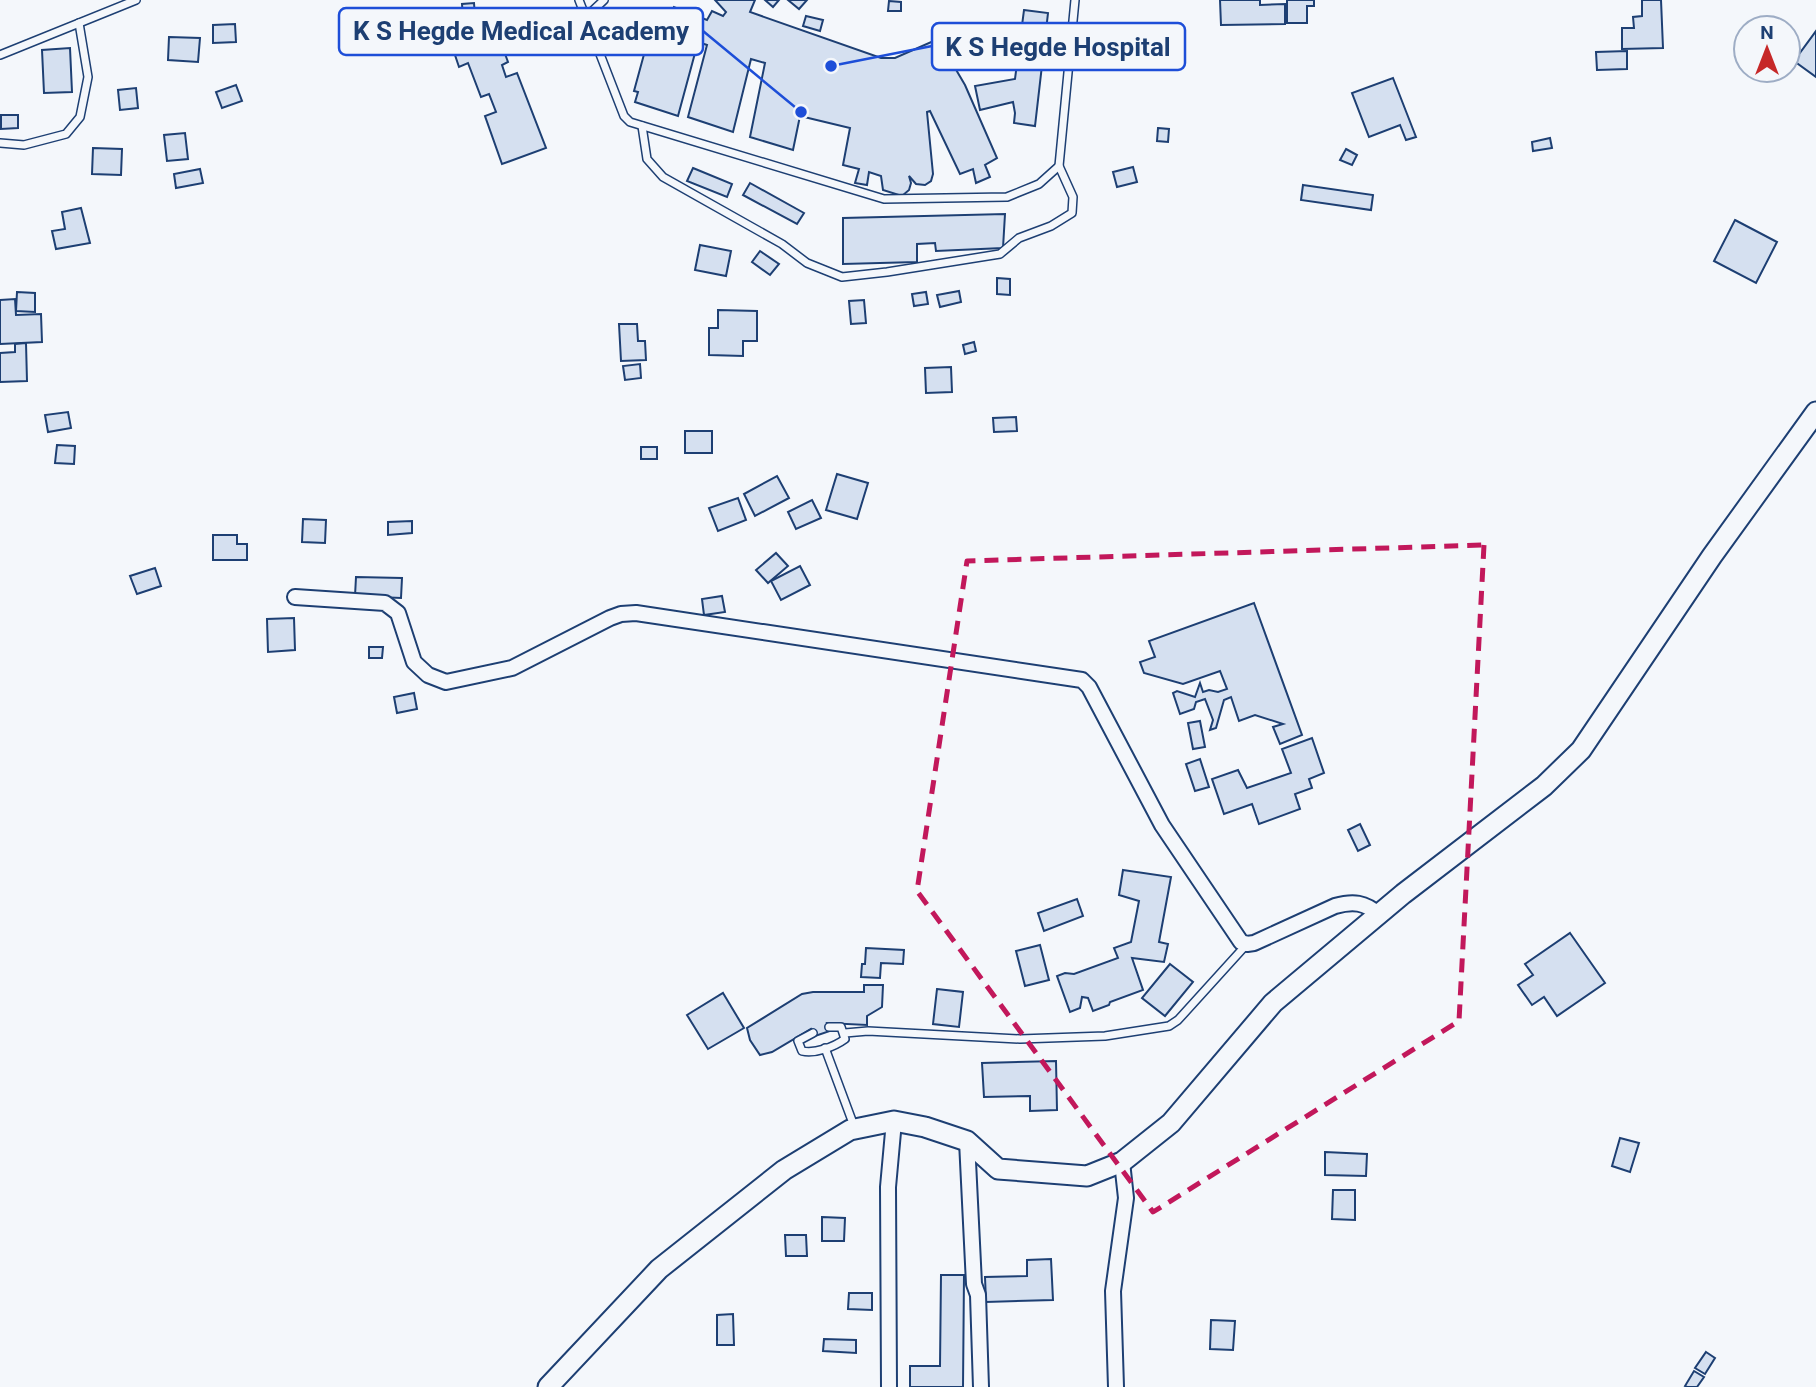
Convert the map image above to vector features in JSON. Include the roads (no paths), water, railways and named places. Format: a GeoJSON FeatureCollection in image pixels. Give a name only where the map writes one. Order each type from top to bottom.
{"type":"FeatureCollection","features":[{"type":"Feature","properties":{"kind":"main road"},"geometry":{"type":"LineString","coordinates":[[548,1387],[659,1269],[784,1170],[855,1129],[894,1121],[925,1127],[967,1141],[998,1169],[1087,1176],[1122,1162],[1171,1124],[1273,1003],[1379,915],[1544,786],[1581,750],[1712,556],[1816,412]]}},
{"type":"Feature","properties":{"kind":"street"},"geometry":{"type":"LineString","coordinates":[[295,597],[377,602],[393,607],[398,613],[414,662],[419,669],[437,680],[446,682],[522,664],[610,618],[636,613],[1082,680],[1089,687],[1162,825],[1236,938],[1247,944],[1346,903],[1366,905],[1379,915]]}},
{"type":"Feature","properties":{"kind":"street"},"geometry":{"type":"LineString","coordinates":[[889,1387],[888,1187],[894,1121]]}},
{"type":"Feature","properties":{"kind":"street"},"geometry":{"type":"LineString","coordinates":[[967,1141],[974,1284],[978,1295],[981,1387]]}},
{"type":"Feature","properties":{"kind":"street"},"geometry":{"type":"LineString","coordinates":[[1116,1387],[1114,1291],[1126,1198],[1122,1162]]}},
{"type":"Feature","properties":{"kind":"lane"},"geometry":{"type":"LineString","coordinates":[[0,55],[136,0]]}},
{"type":"Feature","properties":{"kind":"lane"},"geometry":{"type":"LineString","coordinates":[[579,0],[624,116],[642,126],[884,200],[1007,197],[1039,184],[1059,166]]}},
{"type":"Feature","properties":{"kind":"lane"},"geometry":{"type":"LineString","coordinates":[[587,16],[604,0]]}},
{"type":"Feature","properties":{"kind":"lane"},"geometry":{"type":"LineString","coordinates":[[642,126],[647,159],[663,177],[782,244],[807,263],[842,277],[1000,254],[1019,238],[1051,226],[1073,213],[1073,197],[1059,166],[1075,0]]}},
{"type":"Feature","properties":{"kind":"lane"},"geometry":{"type":"LineString","coordinates":[[0,143],[24,145],[66,134],[80,117],[89,77],[79,23]]}},
{"type":"Feature","properties":{"kind":"lane"},"geometry":{"type":"LineString","coordinates":[[845,1033],[868,1031],[1020,1039],[1105,1036],[1170,1026],[1247,944]]}},
{"type":"Feature","properties":{"kind":"lane"},"geometry":{"type":"LineString","coordinates":[[813,1033],[800,1039],[799,1049],[809,1052],[844,1040],[845,1033],[841,1027],[829,1027]]}},
{"type":"Feature","properties":{"kind":"lane"},"geometry":{"type":"LineString","coordinates":[[825,1048],[855,1129]]}},
{"type":"Feature","properties":{"kind":"place","name":"K S Hegde Hospital"},"geometry":{"type":"Point","coordinates":[831,66]}},
{"type":"Feature","properties":{"kind":"place","name":"K S Hegde Medical Academy"},"geometry":{"type":"Point","coordinates":[801,112]}}]}
